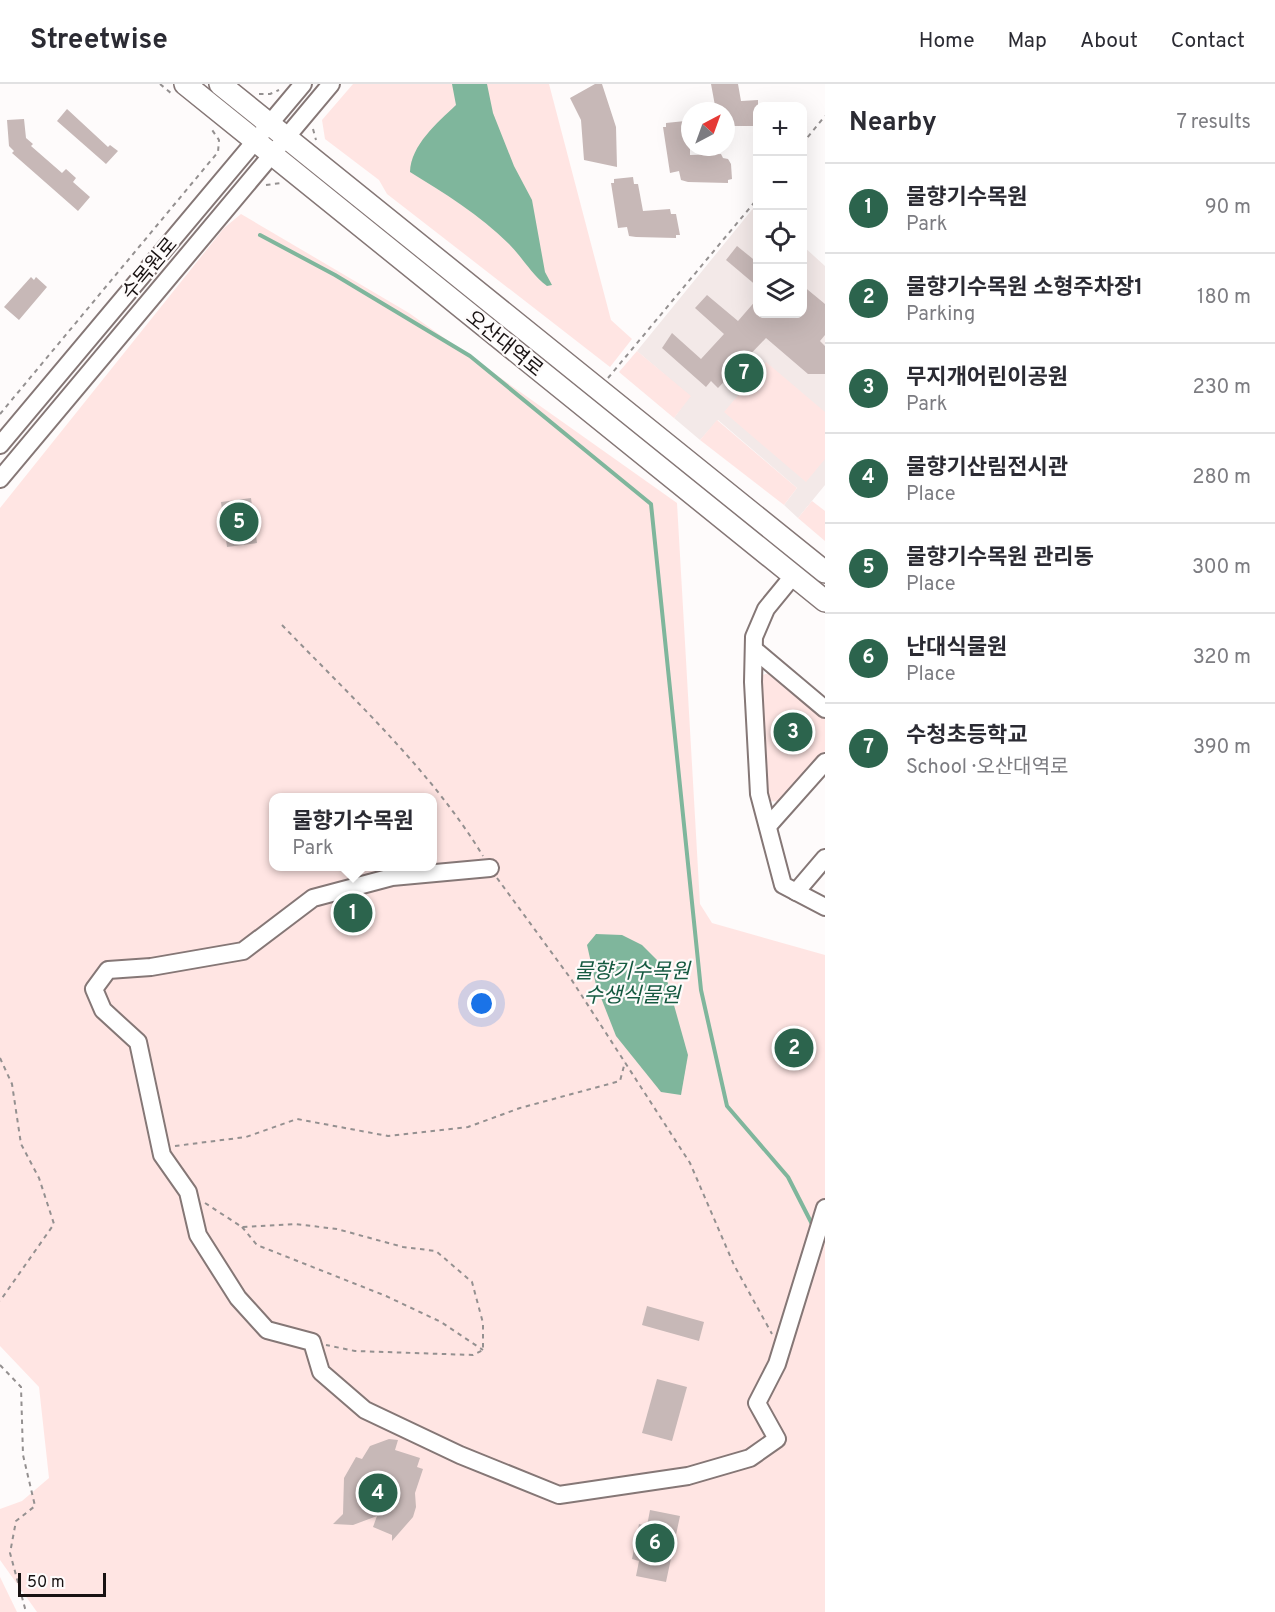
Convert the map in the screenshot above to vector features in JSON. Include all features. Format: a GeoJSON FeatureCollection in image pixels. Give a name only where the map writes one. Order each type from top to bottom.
{"type":"FeatureCollection","features":[{"type":"Feature","properties":{"kind":"main road","name":"오산대역로"},"geometry":{"type":"LineString","coordinates":[[185,84],[254,141],[278,147],[598,390],[825,572]]}},
{"type":"Feature","properties":{"kind":"main road","name":"오산대역로"},"geometry":{"type":"LineString","coordinates":[[220,84],[268,124],[278,147],[825,601]]}},
{"type":"Feature","properties":{"kind":"street","name":"수목원로"},"geometry":{"type":"LineString","coordinates":[[0,445],[303,84]]}},
{"type":"Feature","properties":{"kind":"street","name":"수목원로"},"geometry":{"type":"LineString","coordinates":[[0,479],[331,84]]}},
{"type":"Feature","properties":{"kind":"street"},"geometry":{"type":"LineString","coordinates":[[793,576],[760,619],[754,637],[756,651],[753,682],[759,794],[783,885],[825,907]]}},
{"type":"Feature","properties":{"kind":"street"},"geometry":{"type":"LineString","coordinates":[[756,651],[825,709]]}},
{"type":"Feature","properties":{"kind":"street"},"geometry":{"type":"LineString","coordinates":[[768,826],[825,762]]}},
{"type":"Feature","properties":{"kind":"street"},"geometry":{"type":"LineString","coordinates":[[796,892],[825,858]]}},
{"type":"Feature","properties":{"kind":"street"},"geometry":{"type":"LineString","coordinates":[[490,868],[392,878],[313,898],[243,951],[151,967],[108,970],[94,989],[104,1010],[138,1042],[162,1155],[188,1192],[198,1235],[238,1298],[267,1330],[312,1342],[321,1372],[365,1410],[460,1455],[559,1495],[688,1476],[750,1458],[777,1439],[757,1403],[779,1357],[825,1208]]}},
{"type":"Feature","properties":{"kind":"path"},"geometry":{"type":"LineString","coordinates":[[251,91],[270,94],[281,88]]}},
{"type":"Feature","properties":{"kind":"path"},"geometry":{"type":"LineString","coordinates":[[807,138],[825,116]]}},
{"type":"Feature","properties":{"kind":"path"},"geometry":{"type":"LineString","coordinates":[[313,125],[314,137],[320,147]]}},
{"type":"Feature","properties":{"kind":"path"},"geometry":{"type":"LineString","coordinates":[[0,414],[218,152],[219,140]]}},
{"type":"Feature","properties":{"kind":"path"},"geometry":{"type":"LineString","coordinates":[[598,390],[753,204]]}},
{"type":"Feature","properties":{"kind":"path"},"geometry":{"type":"LineString","coordinates":[[282,625],[400,749],[436,793]]}},
{"type":"Feature","properties":{"kind":"path"},"geometry":{"type":"LineString","coordinates":[[437,794],[467,830],[490,868],[571,979],[690,1163],[734,1265],[778,1344],[779,1357]]}},
{"type":"Feature","properties":{"kind":"path"},"geometry":{"type":"LineString","coordinates":[[0,1058],[12,1084],[21,1144],[39,1178],[54,1224],[0,1301]]}},
{"type":"Feature","properties":{"kind":"path"},"geometry":{"type":"LineString","coordinates":[[160,1147],[246,1137],[297,1119],[388,1136],[468,1128],[520,1108],[620,1081],[625,1061]]}},
{"type":"Feature","properties":{"kind":"path"},"geometry":{"type":"LineString","coordinates":[[188,1192],[243,1227],[257,1245],[441,1322],[483,1350]]}},
{"type":"Feature","properties":{"kind":"path"},"geometry":{"type":"LineString","coordinates":[[243,1227],[295,1224],[337,1229],[403,1246],[436,1251],[472,1282],[483,1323],[483,1350]]}},
{"type":"Feature","properties":{"kind":"path"},"geometry":{"type":"LineString","coordinates":[[312,1342],[355,1351],[473,1354],[483,1350]]}},
{"type":"Feature","properties":{"kind":"path"},"geometry":{"type":"LineString","coordinates":[[0,1365],[21,1387],[23,1455],[35,1506],[16,1521],[10,1553],[26,1612]]}},
{"type":"Feature","properties":{"kind":"shaded area"},"geometry":{"type":"Polygon","coordinates":[[[353,84],[549,84],[611,320],[632,339],[610,367],[387,194],[379,180],[325,139],[322,120],[353,84]]]}},
{"type":"Feature","properties":{"kind":"shaded area"},"geometry":{"type":"Polygon","coordinates":[[[753,208],[753,318],[807,318],[807,250],[825,266],[825,485],[798,518],[784,505],[797,488],[718,420],[700,440],[674,418],[690,396],[637,351],[753,208]]]}},
{"type":"Feature","properties":{"kind":"shaded area"},"geometry":{"type":"Polygon","coordinates":[[[241,214],[409,313],[677,503],[700,904],[712,923],[825,955],[825,1612],[37,1612],[0,1560],[0,1509],[22,1501],[49,1478],[39,1387],[0,1346],[0,508],[224,228],[241,214]]]}},
{"type":"Feature","properties":{"kind":"shaded area"},"geometry":{"type":"Polygon","coordinates":[[[637,351],[691,396],[674,418],[619,372],[637,351]]]}},
{"type":"Feature","properties":{"kind":"shaded area"},"geometry":{"type":"Polygon","coordinates":[[[766,362],[825,412],[825,459],[806,482],[724,412],[766,362]]]}},
{"type":"Feature","properties":{"kind":"shaded area"},"geometry":{"type":"Polygon","coordinates":[[[717,420],[797,488],[784,505],[700,440],[717,420]]]}},
{"type":"Feature","properties":{"kind":"shaded area"},"geometry":{"type":"Polygon","coordinates":[[[812,501],[825,511],[825,541],[798,518],[812,501]]]}},
{"type":"Feature","properties":{"kind":"shaded area"},"geometry":{"type":"Polygon","coordinates":[[[774,671],[825,713],[825,751],[782,802],[767,801],[757,677],[774,671]]]}},
{"type":"Feature","properties":{"kind":"shaded area"},"geometry":{"type":"Polygon","coordinates":[[[0,1577],[17,1612],[0,1612],[0,1577]]]}},
{"type":"Feature","properties":{"kind":"water"},"geometry":{"type":"Polygon","coordinates":[[[452,84],[487,84],[493,113],[514,166],[532,200],[545,272],[552,285],[547,286],[541,281],[509,244],[486,223],[449,196],[410,172],[411,162],[426,135],[456,105],[452,84]]]}},
{"type":"Feature","properties":{"kind":"water","name":"물향기수목원 수생식물원"},"geometry":{"type":"Polygon","coordinates":[[[596,934],[622,935],[642,945],[663,966],[688,1055],[681,1095],[661,1092],[616,1036],[596,985],[587,945],[596,934]]]}},
{"type":"Feature","properties":{"kind":"building"},"geometry":{"type":"Polygon","coordinates":[[[595,84],[602,84],[616,127],[617,167],[584,160],[581,120],[570,98],[595,84]]]}},
{"type":"Feature","properties":{"kind":"building"},"geometry":{"type":"Polygon","coordinates":[[[711,84],[738,84],[741,101],[758,100],[758,102],[753,102],[753,126],[735,126],[735,102],[714,102],[711,84]]]}},
{"type":"Feature","properties":{"kind":"building"},"geometry":{"type":"Polygon","coordinates":[[[67,109],[108,147],[110,145],[118,151],[106,164],[57,121],[67,109]]]}},
{"type":"Feature","properties":{"kind":"building"},"geometry":{"type":"Polygon","coordinates":[[[24,119],[26,138],[33,144],[31,146],[62,173],[66,169],[76,178],[73,182],[90,197],[78,211],[12,153],[14,151],[9,146],[7,120],[24,119]]]}},
{"type":"Feature","properties":{"kind":"building"},"geometry":{"type":"Polygon","coordinates":[[[681,121],[681,156],[722,156],[731,164],[732,179],[728,180],[728,183],[688,182],[681,180],[679,171],[670,173],[663,127],[666,127],[666,123],[681,121]]]}},
{"type":"Feature","properties":{"kind":"building"},"geometry":{"type":"Polygon","coordinates":[[[633,177],[634,184],[638,184],[643,211],[670,209],[671,214],[676,214],[680,235],[676,235],[676,238],[636,237],[629,236],[627,227],[618,228],[611,183],[614,183],[614,179],[633,177]]]}},
{"type":"Feature","properties":{"kind":"building"},"geometry":{"type":"Polygon","coordinates":[[[737,246],[753,259],[753,283],[726,260],[737,246]]]}},
{"type":"Feature","properties":{"kind":"building"},"geometry":{"type":"Polygon","coordinates":[[[31,277],[34,280],[36,277],[47,287],[19,320],[4,307],[31,277]]]}},
{"type":"Feature","properties":{"kind":"building"},"geometry":{"type":"Polygon","coordinates":[[[807,289],[825,304],[825,335],[820,341],[825,346],[825,374],[808,374],[766,338],[718,388],[711,381],[706,387],[662,348],[672,333],[701,359],[724,334],[695,308],[707,295],[738,321],[753,304],[753,318],[807,318],[807,289]]]}},
{"type":"Feature","properties":{"kind":"building"},"geometry":{"type":"Polygon","coordinates":[[[251,498],[257,543],[227,547],[221,502],[251,498]]]}},
{"type":"Feature","properties":{"kind":"building"},"geometry":{"type":"Polygon","coordinates":[[[647,1306],[704,1322],[699,1341],[642,1325],[647,1306]]]}},
{"type":"Feature","properties":{"kind":"building"},"geometry":{"type":"Polygon","coordinates":[[[657,1379],[687,1387],[672,1441],[642,1433],[657,1379]]]}},
{"type":"Feature","properties":{"kind":"building"},"geometry":{"type":"Polygon","coordinates":[[[389,1439],[398,1440],[395,1450],[420,1458],[417,1467],[423,1469],[415,1493],[416,1507],[413,1517],[392,1541],[392,1535],[373,1527],[377,1516],[353,1525],[333,1524],[343,1514],[344,1478],[356,1457],[362,1459],[370,1446],[389,1439]]]}},
{"type":"Feature","properties":{"kind":"building"},"geometry":{"type":"Polygon","coordinates":[[[650,1510],[680,1516],[666,1582],[636,1576],[639,1561],[632,1559],[639,1524],[647,1526],[650,1510]]]}},
{"type":"Feature","properties":{"kind":"waterway"},"geometry":{"type":"LineString","coordinates":[[260,235],[335,275],[470,356],[651,504],[701,990],[727,1106],[788,1177],[813,1226]]}},
{"type":"Feature","properties":{"kind":"place","name":"수청초등학교"},"geometry":{"type":"Point","coordinates":[744,373]}},
{"type":"Feature","properties":{"kind":"place","name":"물향기수목원 관리동"},"geometry":{"type":"Point","coordinates":[239,522]}},
{"type":"Feature","properties":{"kind":"place","name":"무지개어린이공원"},"geometry":{"type":"Point","coordinates":[793,732]}},
{"type":"Feature","properties":{"kind":"place","name":"물향기수목원"},"geometry":{"type":"Point","coordinates":[353,913]}},
{"type":"Feature","properties":{"kind":"place","name":"물향기수목원 소형주차장1"},"geometry":{"type":"Point","coordinates":[794,1048]}},
{"type":"Feature","properties":{"kind":"place","name":"물향기산림전시관"},"geometry":{"type":"Point","coordinates":[378,1493]}},
{"type":"Feature","properties":{"kind":"place","name":"난대식물원"},"geometry":{"type":"Point","coordinates":[655,1543]}}]}
